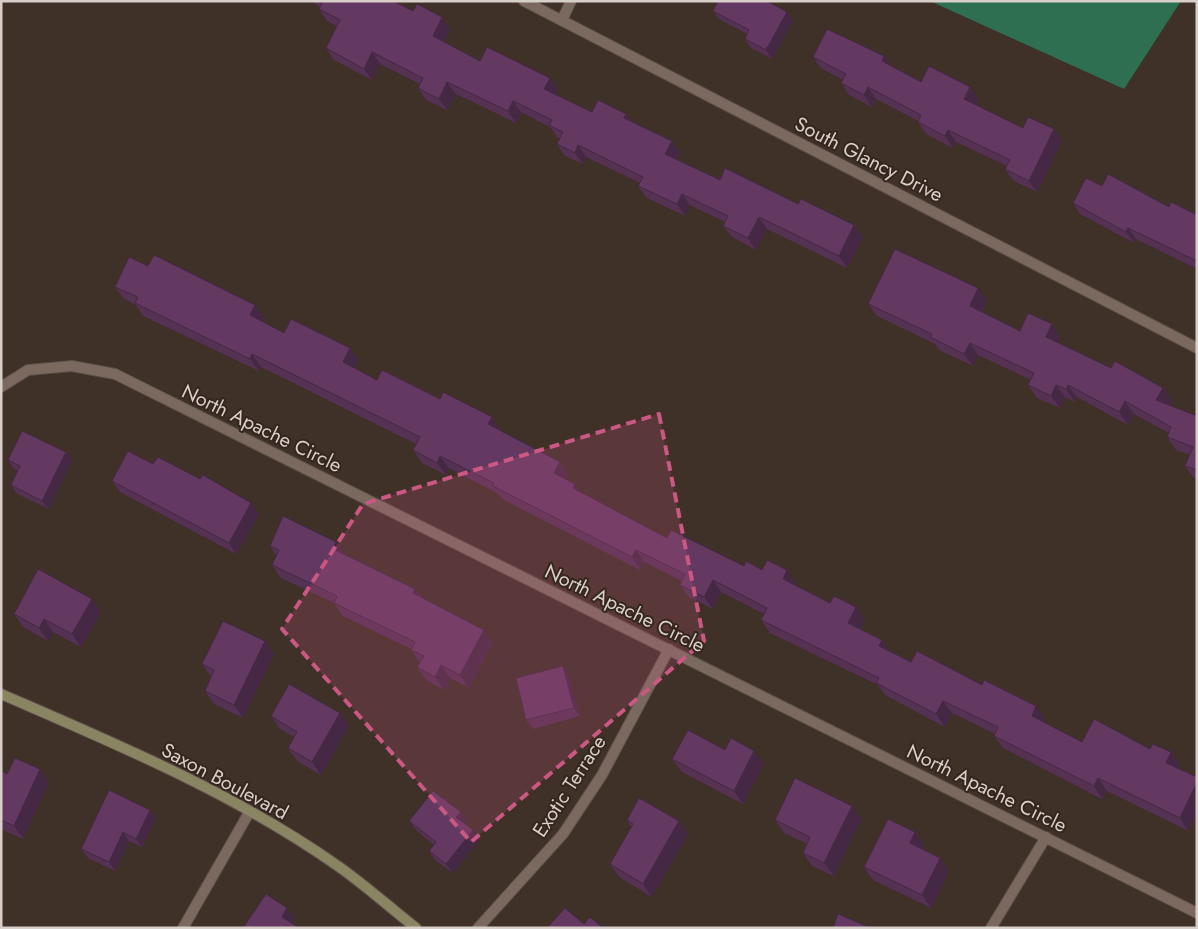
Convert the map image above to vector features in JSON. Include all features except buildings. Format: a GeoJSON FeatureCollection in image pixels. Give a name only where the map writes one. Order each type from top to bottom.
{"type":"FeatureCollection","features":[{"type":"Feature","properties":{"kind":"main road","name":"Saxon Boulevard"},"geometry":{"type":"LineString","coordinates":[[1,694],[144,756],[250,811],[336,864],[416,928]]}},
{"type":"Feature","properties":{"kind":"street","name":"South Glancy Drive"},"geometry":{"type":"LineString","coordinates":[[524,1],[1197,348]]}},
{"type":"Feature","properties":{"kind":"street"},"geometry":{"type":"LineString","coordinates":[[562,20],[571,1]]}},
{"type":"Feature","properties":{"kind":"street","name":"North Apache Circle"},"geometry":{"type":"LineString","coordinates":[[1,386],[28,370],[72,366],[115,374],[1197,913]]}},
{"type":"Feature","properties":{"kind":"street","name":"Exotic Terrace"},"geometry":{"type":"LineString","coordinates":[[478,928],[563,834],[602,775],[669,649]]}},
{"type":"Feature","properties":{"kind":"street"},"geometry":{"type":"LineString","coordinates":[[183,928],[250,811]]}},
{"type":"Feature","properties":{"kind":"street"},"geometry":{"type":"LineString","coordinates":[[991,928],[1046,837]]}},
{"type":"Feature","properties":{"kind":"highlighted area"},"geometry":{"type":"Polygon","coordinates":[[[659,414],[704,641],[471,842],[282,629],[363,504],[659,414]]]}},
{"type":"Feature","properties":{"kind":"green space"},"geometry":{"type":"Polygon","coordinates":[[[930,1],[1181,1],[1124,89],[930,1]]]}}]}
